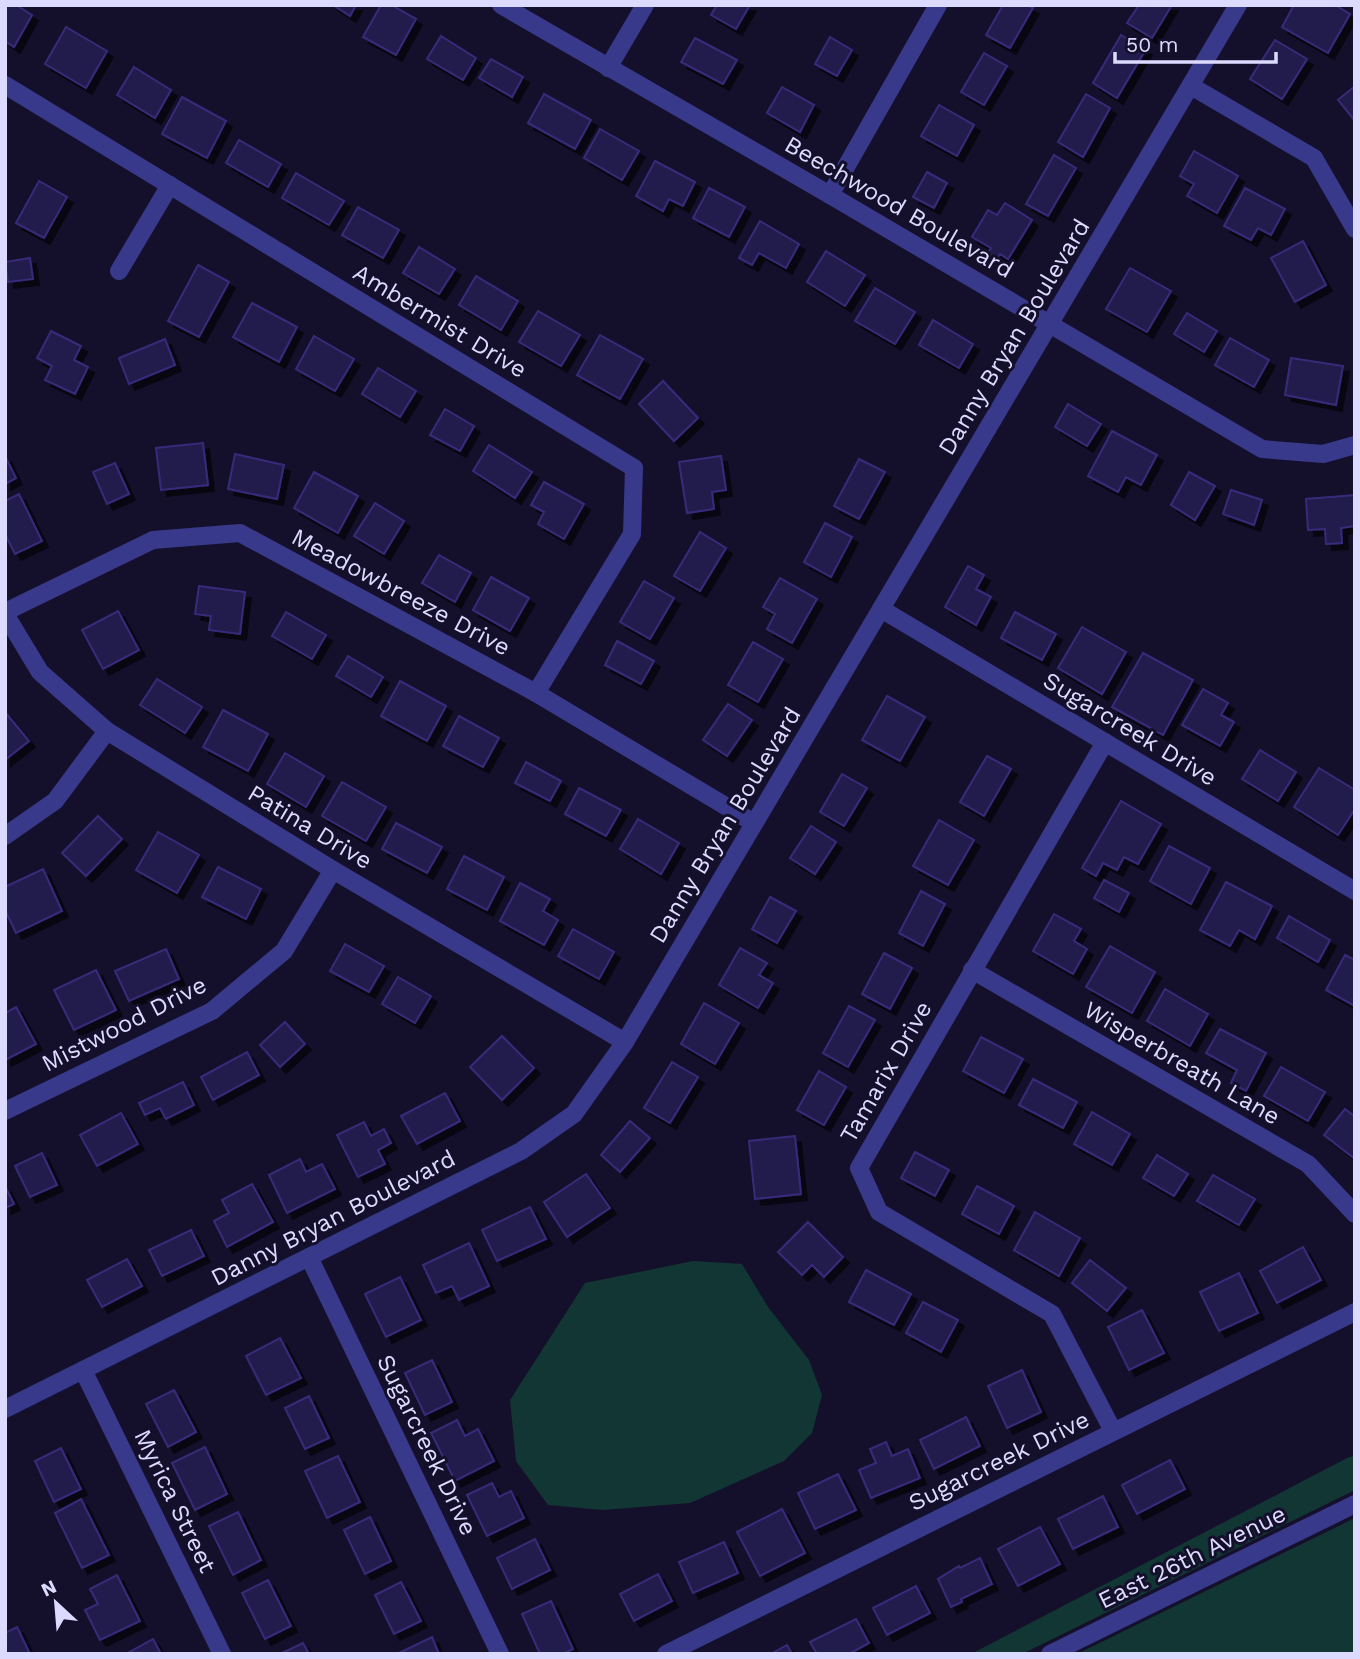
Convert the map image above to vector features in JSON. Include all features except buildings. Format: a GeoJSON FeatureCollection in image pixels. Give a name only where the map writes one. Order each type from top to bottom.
{"type":"FeatureCollection","features":[{"type":"Feature","properties":{"kind":"street","name":"Beechwood Boulevard"},"geometry":{"type":"LineString","coordinates":[[502,5],[1262,449],[1323,454],[1355,445]]}},
{"type":"Feature","properties":{"kind":"street"},"geometry":{"type":"LineString","coordinates":[[608,68],[645,5]]}},
{"type":"Feature","properties":{"kind":"street"},"geometry":{"type":"LineString","coordinates":[[830,195],[938,5]]}},
{"type":"Feature","properties":{"kind":"street","name":"Danny Bryan Boulevard"},"geometry":{"type":"LineString","coordinates":[[5,1409],[521,1151],[574,1114],[625,1042],[1238,5]]}},
{"type":"Feature","properties":{"kind":"street","name":"Ambermist Drive"},"geometry":{"type":"LineString","coordinates":[[5,85],[634,468],[632,534],[536,693]]}},
{"type":"Feature","properties":{"kind":"street"},"geometry":{"type":"LineString","coordinates":[[1191,86],[1314,158],[1355,229]]}},
{"type":"Feature","properties":{"kind":"street"},"geometry":{"type":"LineString","coordinates":[[119,271],[170,185]]}},
{"type":"Feature","properties":{"kind":"street","name":"Meadowbreeze Drive"},"geometry":{"type":"LineString","coordinates":[[5,613],[153,540],[240,533],[536,693],[754,823]]}},
{"type":"Feature","properties":{"kind":"street","name":"Sugarcreek Drive"},"geometry":{"type":"LineString","coordinates":[[881,609],[1355,891]]}},
{"type":"Feature","properties":{"kind":"street","name":"Patina Drive"},"geometry":{"type":"LineString","coordinates":[[5,613],[40,672],[107,731],[333,870],[625,1042]]}},
{"type":"Feature","properties":{"kind":"street"},"geometry":{"type":"LineString","coordinates":[[5,836],[55,802],[107,731]]}},
{"type":"Feature","properties":{"kind":"street","name":"Tamarix Drive"},"geometry":{"type":"LineString","coordinates":[[1105,742],[859,1168],[878,1212],[1052,1314],[1113,1431]]}},
{"type":"Feature","properties":{"kind":"street","name":"Mistwood Drive"},"geometry":{"type":"LineString","coordinates":[[5,1111],[212,1011],[284,951],[333,870]]}},
{"type":"Feature","properties":{"kind":"street","name":"Wisperbreath Lane"},"geometry":{"type":"LineString","coordinates":[[972,970],[1308,1164],[1355,1214]]}},
{"type":"Feature","properties":{"kind":"street","name":"Sugarcreek Drive"},"geometry":{"type":"LineString","coordinates":[[309,1257],[500,1654]]}},
{"type":"Feature","properties":{"kind":"street","name":"Sugarcreek Drive"},"geometry":{"type":"LineString","coordinates":[[666,1654],[1355,1312]]}},
{"type":"Feature","properties":{"kind":"street","name":"Myrica Street"},"geometry":{"type":"LineString","coordinates":[[83,1370],[222,1654]]}},
{"type":"Feature","properties":{"kind":"street","name":"East 26th Avenue"},"geometry":{"type":"LineString","coordinates":[[1050,1654],[1355,1504]]}},
{"type":"Feature","properties":{"kind":"green space"},"geometry":{"type":"Polygon","coordinates":[[[693,1261],[742,1264],[768,1307],[809,1360],[822,1395],[812,1433],[784,1461],[690,1503],[603,1510],[548,1505],[516,1461],[510,1400],[585,1283],[693,1261]]]}},
{"type":"Feature","properties":{"kind":"green space"},"geometry":{"type":"Polygon","coordinates":[[[1355,1456],[1355,1490],[1022,1654],[971,1654],[1349,1457],[1355,1456]]]}},
{"type":"Feature","properties":{"kind":"green space"},"geometry":{"type":"Polygon","coordinates":[[[1355,1518],[1355,1654],[1077,1654],[1355,1518]]]}}]}
